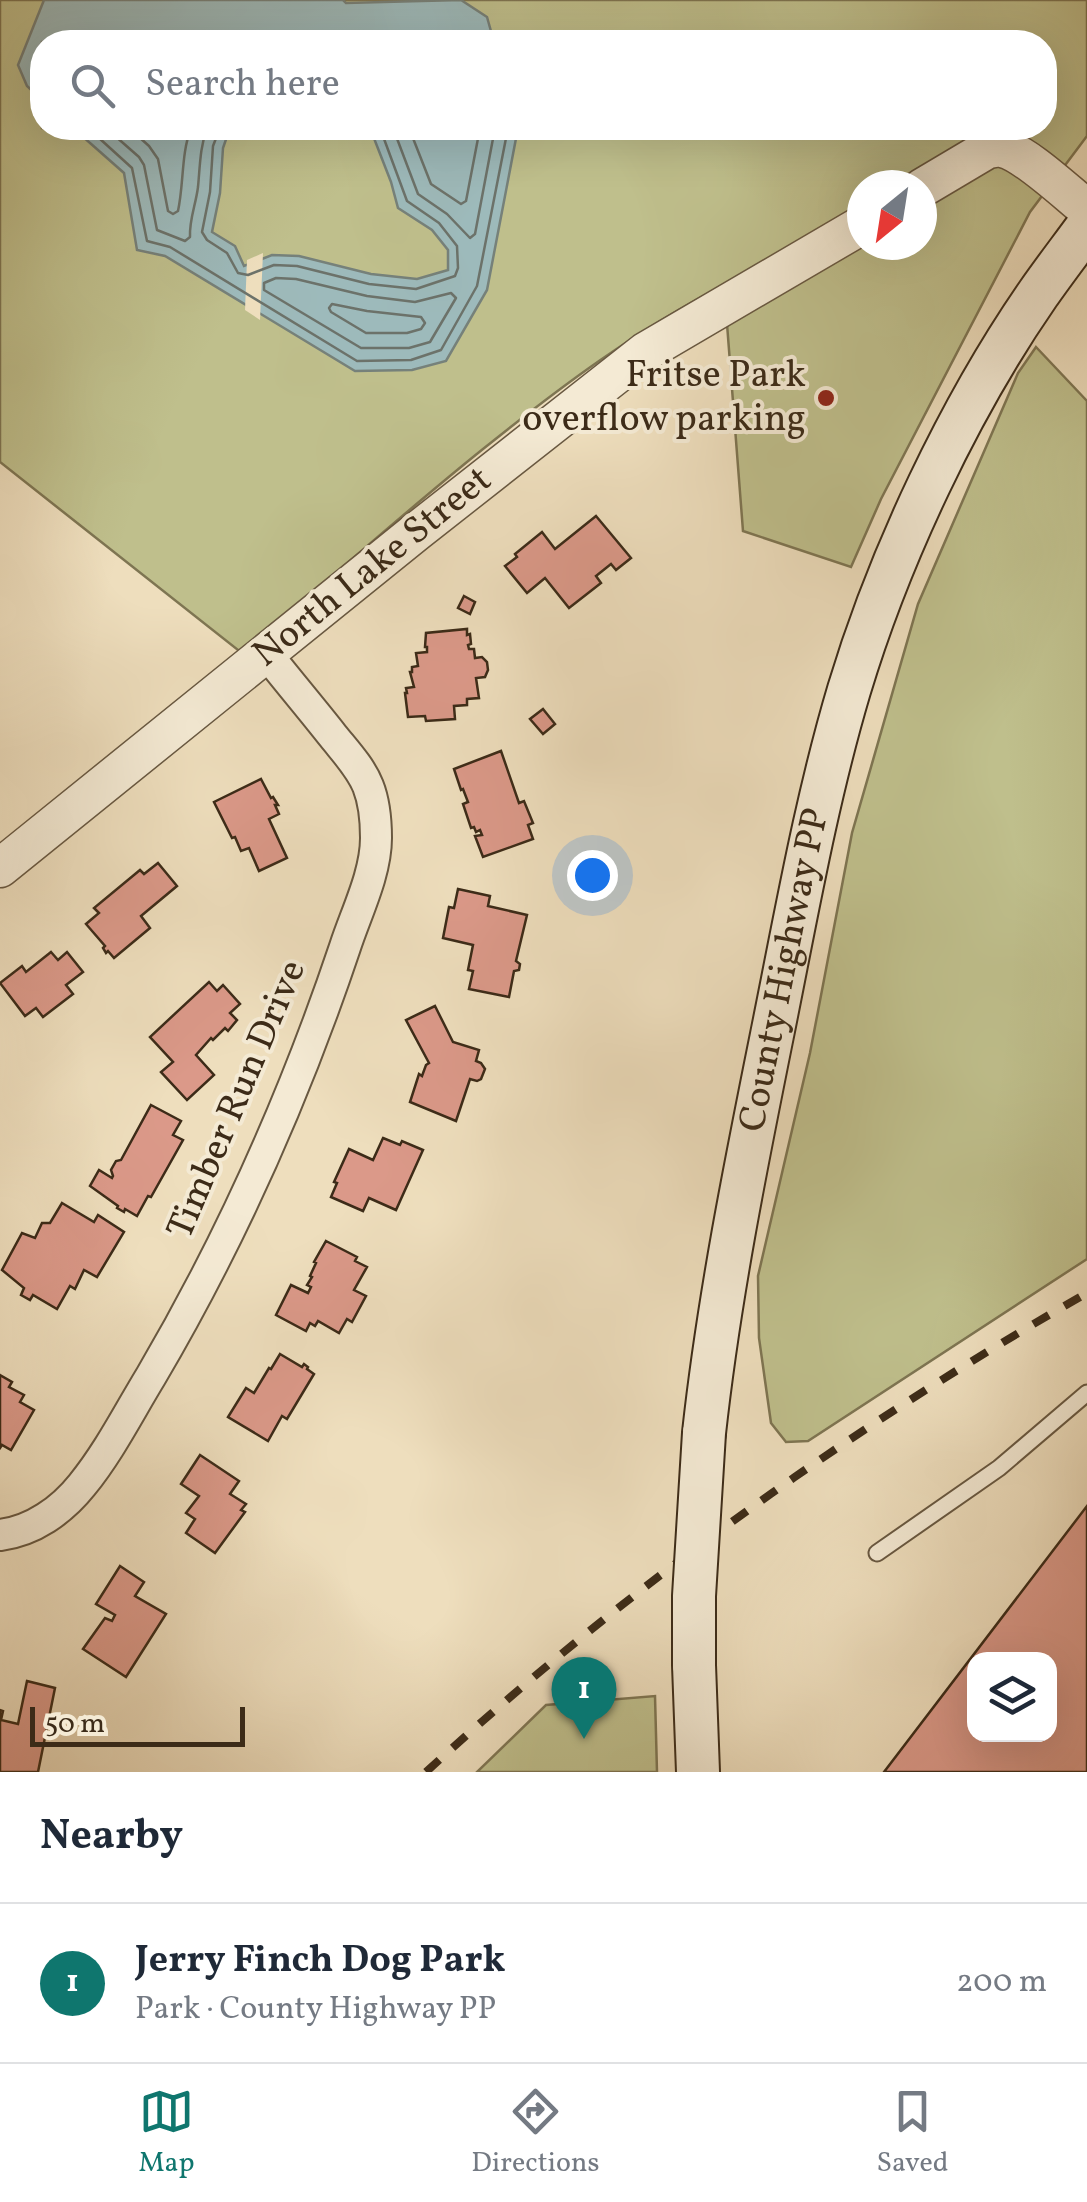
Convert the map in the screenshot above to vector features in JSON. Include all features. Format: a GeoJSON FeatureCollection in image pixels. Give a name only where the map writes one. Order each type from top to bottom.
{"type":"FeatureCollection","features":[{"type":"Feature","properties":{"kind":"main road","name":"County Highway PP"},"geometry":{"type":"LineString","coordinates":[[698,1772],[695,1578],[714,1345],[731,1240],[819,806],[850,686],[892,570],[950,444],[1016,328],[1087,227]]}},
{"type":"Feature","properties":{"kind":"street"},"geometry":{"type":"LineString","coordinates":[[937,179],[986,150],[1004,148],[1087,209]]}},
{"type":"Feature","properties":{"kind":"street","name":"North Lake Street"},"geometry":{"type":"LineString","coordinates":[[0,868],[646,352],[847,235]]}},
{"type":"Feature","properties":{"kind":"street","name":"Timber Run Drive"},"geometry":{"type":"LineString","coordinates":[[0,1535],[37,1524],[82,1486],[167,1348],[274,1136],[327,1000],[369,876],[376,841],[367,784],[266,653]]}},
{"type":"Feature","properties":{"kind":"lane"},"geometry":{"type":"LineString","coordinates":[[876,1553],[998,1468],[1087,1393]]}},
{"type":"Feature","properties":{"kind":"green space"},"geometry":{"type":"Polygon","coordinates":[[[0,0],[1087,0],[1087,136],[1030,212],[881,499],[851,567],[743,531],[724,285],[599,361],[422,499],[243,654],[0,462],[0,0]]]}},
{"type":"Feature","properties":{"kind":"green space"},"geometry":{"type":"Polygon","coordinates":[[[1036,347],[1087,401],[1087,1259],[808,1441],[786,1442],[771,1423],[759,1338],[758,1276],[810,1053],[852,833],[918,604],[1018,373],[1036,347]]]}},
{"type":"Feature","properties":{"kind":"green space"},"geometry":{"type":"Polygon","coordinates":[[[655,1696],[657,1772],[477,1772],[546,1705],[655,1696]]]}},
{"type":"Feature","properties":{"kind":"water"},"geometry":{"type":"Polygon","coordinates":[[[44,0],[461,0],[487,17],[491,30],[32,30],[44,0]]]}},
{"type":"Feature","properties":{"kind":"water"},"geometry":{"type":"Polygon","coordinates":[[[30,35],[30,89],[18,65],[30,35]]]}},
{"type":"Feature","properties":{"kind":"water"},"geometry":{"type":"Polygon","coordinates":[[[87,140],[226,140],[212,232],[235,246],[244,266],[272,255],[299,256],[371,274],[417,279],[448,270],[448,250],[432,230],[398,208],[375,140],[516,140],[487,290],[446,361],[412,370],[355,371],[165,256],[137,250],[124,173],[87,140]]]}},
{"type":"Feature","properties":{"kind":"pier"},"geometry":{"type":"Polygon","coordinates":[[[263,253],[260,320],[245,310],[247,260],[263,253]]]}},
{"type":"Feature","properties":{"kind":"building"},"geometry":{"type":"Polygon","coordinates":[[[596,516],[631,558],[616,570],[611,564],[596,576],[601,583],[569,608],[545,578],[527,593],[505,566],[542,532],[555,549],[596,516]]]}},
{"type":"Feature","properties":{"kind":"building"},"geometry":{"type":"Polygon","coordinates":[[[464,596],[475,602],[470,614],[458,608],[464,596]]]}},
{"type":"Feature","properties":{"kind":"building"},"geometry":{"type":"Polygon","coordinates":[[[467,629],[469,649],[474,649],[475,658],[482,657],[487,662],[485,677],[476,678],[479,698],[467,699],[467,705],[454,706],[455,719],[426,721],[425,716],[408,717],[406,688],[414,687],[410,672],[418,666],[416,653],[427,652],[426,633],[467,629]]]}},
{"type":"Feature","properties":{"kind":"building"},"geometry":{"type":"Polygon","coordinates":[[[543,709],[555,724],[543,734],[530,719],[543,709]]]}},
{"type":"Feature","properties":{"kind":"building"},"geometry":{"type":"Polygon","coordinates":[[[501,751],[519,803],[524,801],[533,823],[528,825],[533,839],[483,857],[475,836],[482,835],[480,830],[471,828],[463,804],[468,802],[454,769],[501,751]]]}},
{"type":"Feature","properties":{"kind":"building"},"geometry":{"type":"Polygon","coordinates":[[[261,779],[278,805],[279,814],[269,819],[287,858],[259,871],[249,848],[241,851],[235,837],[232,838],[214,802],[261,779]]]}},
{"type":"Feature","properties":{"kind":"building"},"geometry":{"type":"Polygon","coordinates":[[[158,863],[177,886],[141,916],[150,928],[114,958],[86,924],[99,913],[94,908],[140,870],[144,874],[158,863]]]}},
{"type":"Feature","properties":{"kind":"building"},"geometry":{"type":"Polygon","coordinates":[[[458,889],[490,896],[488,906],[527,915],[516,961],[519,970],[514,971],[509,997],[469,989],[473,945],[443,938],[449,907],[454,908],[458,889]]]}},
{"type":"Feature","properties":{"kind":"building"},"geometry":{"type":"Polygon","coordinates":[[[51,952],[58,960],[67,952],[83,972],[66,985],[73,994],[43,1017],[36,1008],[25,1016],[0,983],[22,966],[26,972],[51,952]]]}},
{"type":"Feature","properties":{"kind":"building"},"geometry":{"type":"Polygon","coordinates":[[[209,982],[217,991],[223,985],[240,1004],[230,1013],[237,1020],[228,1031],[225,1028],[211,1038],[196,1055],[214,1075],[187,1100],[161,1072],[173,1062],[150,1037],[209,982]]]}},
{"type":"Feature","properties":{"kind":"building"},"geometry":{"type":"Polygon","coordinates":[[[435,1006],[453,1042],[479,1050],[476,1061],[485,1069],[481,1079],[470,1079],[456,1121],[410,1102],[419,1074],[422,1076],[429,1063],[406,1020],[435,1006]]]}},
{"type":"Feature","properties":{"kind":"building"},"geometry":{"type":"Polygon","coordinates":[[[151,1105],[181,1121],[173,1135],[183,1140],[137,1216],[117,1208],[90,1186],[99,1170],[112,1178],[111,1170],[121,1160],[151,1105]]]}},
{"type":"Feature","properties":{"kind":"building"},"geometry":{"type":"Polygon","coordinates":[[[383,1138],[423,1150],[396,1210],[369,1198],[363,1211],[331,1197],[349,1149],[373,1160],[383,1138]]]}},
{"type":"Feature","properties":{"kind":"building"},"geometry":{"type":"Polygon","coordinates":[[[62,1203],[94,1222],[98,1215],[124,1232],[97,1277],[84,1270],[75,1289],[70,1286],[57,1309],[33,1295],[30,1300],[21,1295],[24,1288],[2,1270],[22,1233],[35,1238],[42,1223],[50,1223],[62,1203]]]}},
{"type":"Feature","properties":{"kind":"building"},"geometry":{"type":"Polygon","coordinates":[[[326,1241],[357,1257],[355,1261],[367,1267],[354,1290],[366,1296],[352,1322],[347,1319],[339,1333],[318,1321],[315,1326],[310,1323],[306,1331],[276,1315],[291,1285],[308,1293],[314,1262],[326,1241]]]}},
{"type":"Feature","properties":{"kind":"building"},"geometry":{"type":"Polygon","coordinates":[[[280,1354],[302,1367],[304,1364],[314,1374],[287,1419],[282,1416],[268,1441],[228,1417],[246,1388],[254,1393],[280,1354]]]}},
{"type":"Feature","properties":{"kind":"building"},"geometry":{"type":"Polygon","coordinates":[[[0,1375],[12,1382],[9,1387],[24,1395],[20,1402],[34,1410],[11,1450],[2,1445],[0,1448],[0,1375]]]}},
{"type":"Feature","properties":{"kind":"building"},"geometry":{"type":"Polygon","coordinates":[[[200,1455],[239,1481],[230,1494],[246,1504],[241,1510],[245,1512],[215,1553],[186,1533],[195,1519],[186,1513],[199,1496],[181,1484],[200,1455]]]}},
{"type":"Feature","properties":{"kind":"building"},"geometry":{"type":"Polygon","coordinates":[[[1087,1506],[1087,1772],[884,1772],[967,1663],[967,1742],[1057,1742],[1057,1652],[976,1652],[1087,1506]]]}},
{"type":"Feature","properties":{"kind":"building"},"geometry":{"type":"Polygon","coordinates":[[[120,1566],[144,1582],[135,1596],[166,1614],[126,1677],[83,1649],[105,1618],[112,1621],[115,1615],[96,1604],[120,1566]]]}},
{"type":"Feature","properties":{"kind":"building"},"geometry":{"type":"Polygon","coordinates":[[[27,1681],[55,1688],[38,1772],[0,1772],[0,1710],[1,1720],[18,1724],[27,1681]]]}},
{"type":"Feature","properties":{"kind":"railway"},"geometry":{"type":"LineString","coordinates":[[426,1772],[581,1638],[743,1514],[912,1399],[1087,1293]]}},
{"type":"Feature","properties":{"kind":"place","name":"Fritse Park overflow parking"},"geometry":{"type":"Point","coordinates":[826,398]}},
{"type":"Feature","properties":{"kind":"place","name":"Jerry Finch Dog Park"},"geometry":{"type":"Point","coordinates":[584,1739]}}]}
